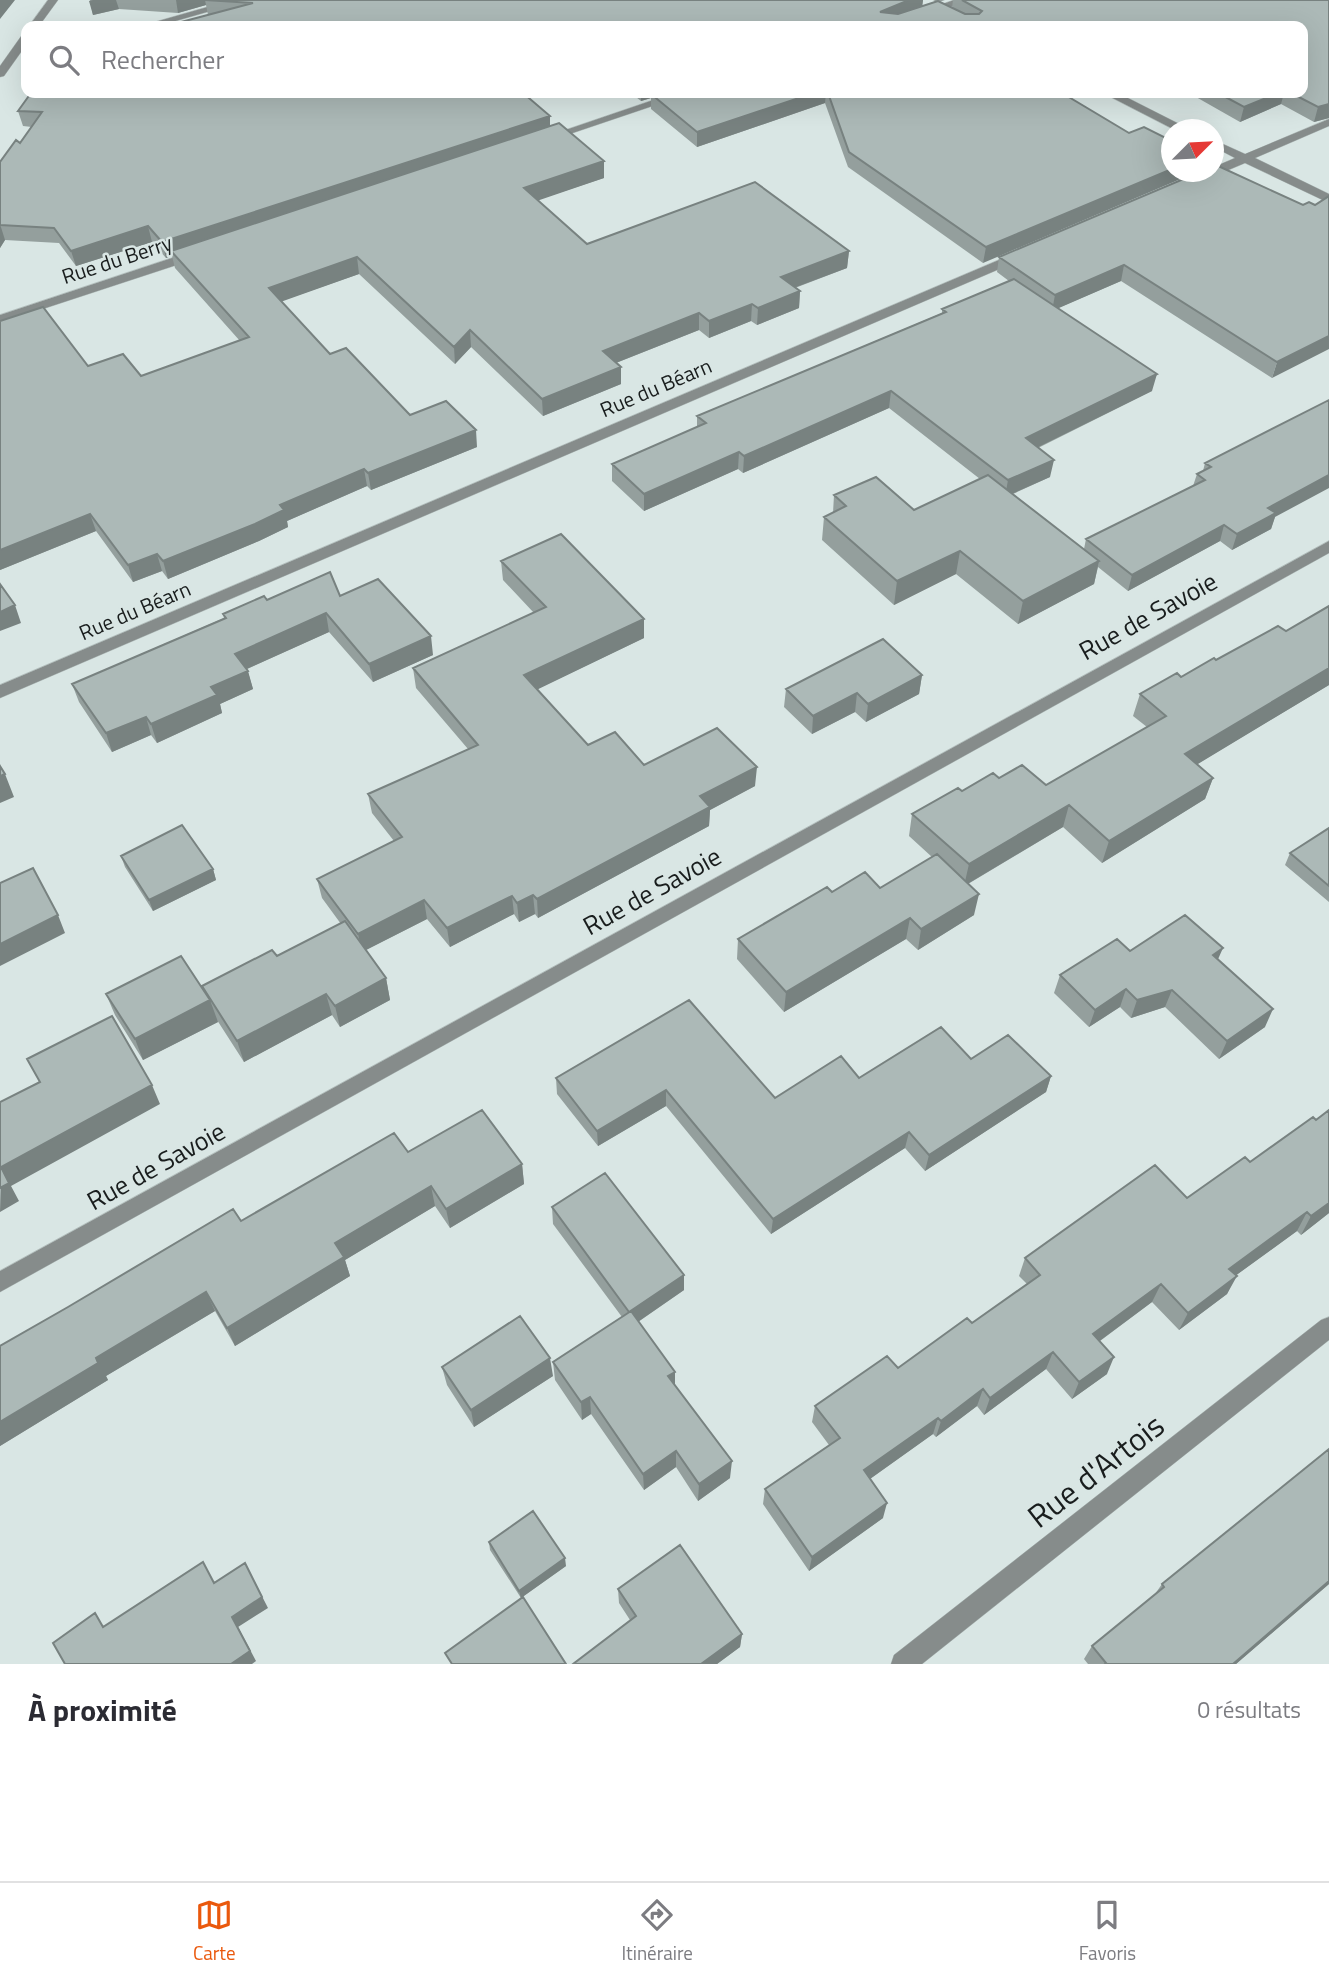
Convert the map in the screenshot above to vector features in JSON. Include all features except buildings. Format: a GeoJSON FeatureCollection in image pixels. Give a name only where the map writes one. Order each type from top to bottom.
{"type":"FeatureCollection","features":[{"type":"Feature","properties":{"kind":"street"},"geometry":{"type":"LineString","coordinates":[[38,21],[53,0]]}},
{"type":"Feature","properties":{"kind":"street"},"geometry":{"type":"LineString","coordinates":[[165,21],[244,0]]}},
{"type":"Feature","properties":{"kind":"street"},"geometry":{"type":"LineString","coordinates":[[918,0],[949,15]]}},
{"type":"Feature","properties":{"kind":"street"},"geometry":{"type":"LineString","coordinates":[[901,21],[965,0]]}},
{"type":"Feature","properties":{"kind":"street"},"geometry":{"type":"LineString","coordinates":[[0,74],[4,64],[21,43]]}},
{"type":"Feature","properties":{"kind":"street"},"geometry":{"type":"LineString","coordinates":[[4,64],[21,59]]}},
{"type":"Feature","properties":{"kind":"street"},"geometry":{"type":"LineString","coordinates":[[540,141],[670,98]]}},
{"type":"Feature","properties":{"kind":"street"},"geometry":{"type":"LineString","coordinates":[[1119,98],[1162,119]]}},
{"type":"Feature","properties":{"kind":"street"},"geometry":{"type":"LineString","coordinates":[[1224,167],[1329,122]]}},
{"type":"Feature","properties":{"kind":"street"},"geometry":{"type":"LineString","coordinates":[[1224,148],[1329,199]]}},
{"type":"Feature","properties":{"kind":"street","name":"Rue du Béarn"},"geometry":{"type":"LineString","coordinates":[[0,692],[1036,248]]}},
{"type":"Feature","properties":{"kind":"street","name":"Rue du Berry"},"geometry":{"type":"LineString","coordinates":[[0,319],[211,249]]}},
{"type":"Feature","properties":{"kind":"street","name":"Rue de Savoie"},"geometry":{"type":"LineString","coordinates":[[0,1282],[1329,546]]}},
{"type":"Feature","properties":{"kind":"street","name":"Rue d'Artois"},"geometry":{"type":"LineString","coordinates":[[903,1664],[1329,1327]]}}]}
